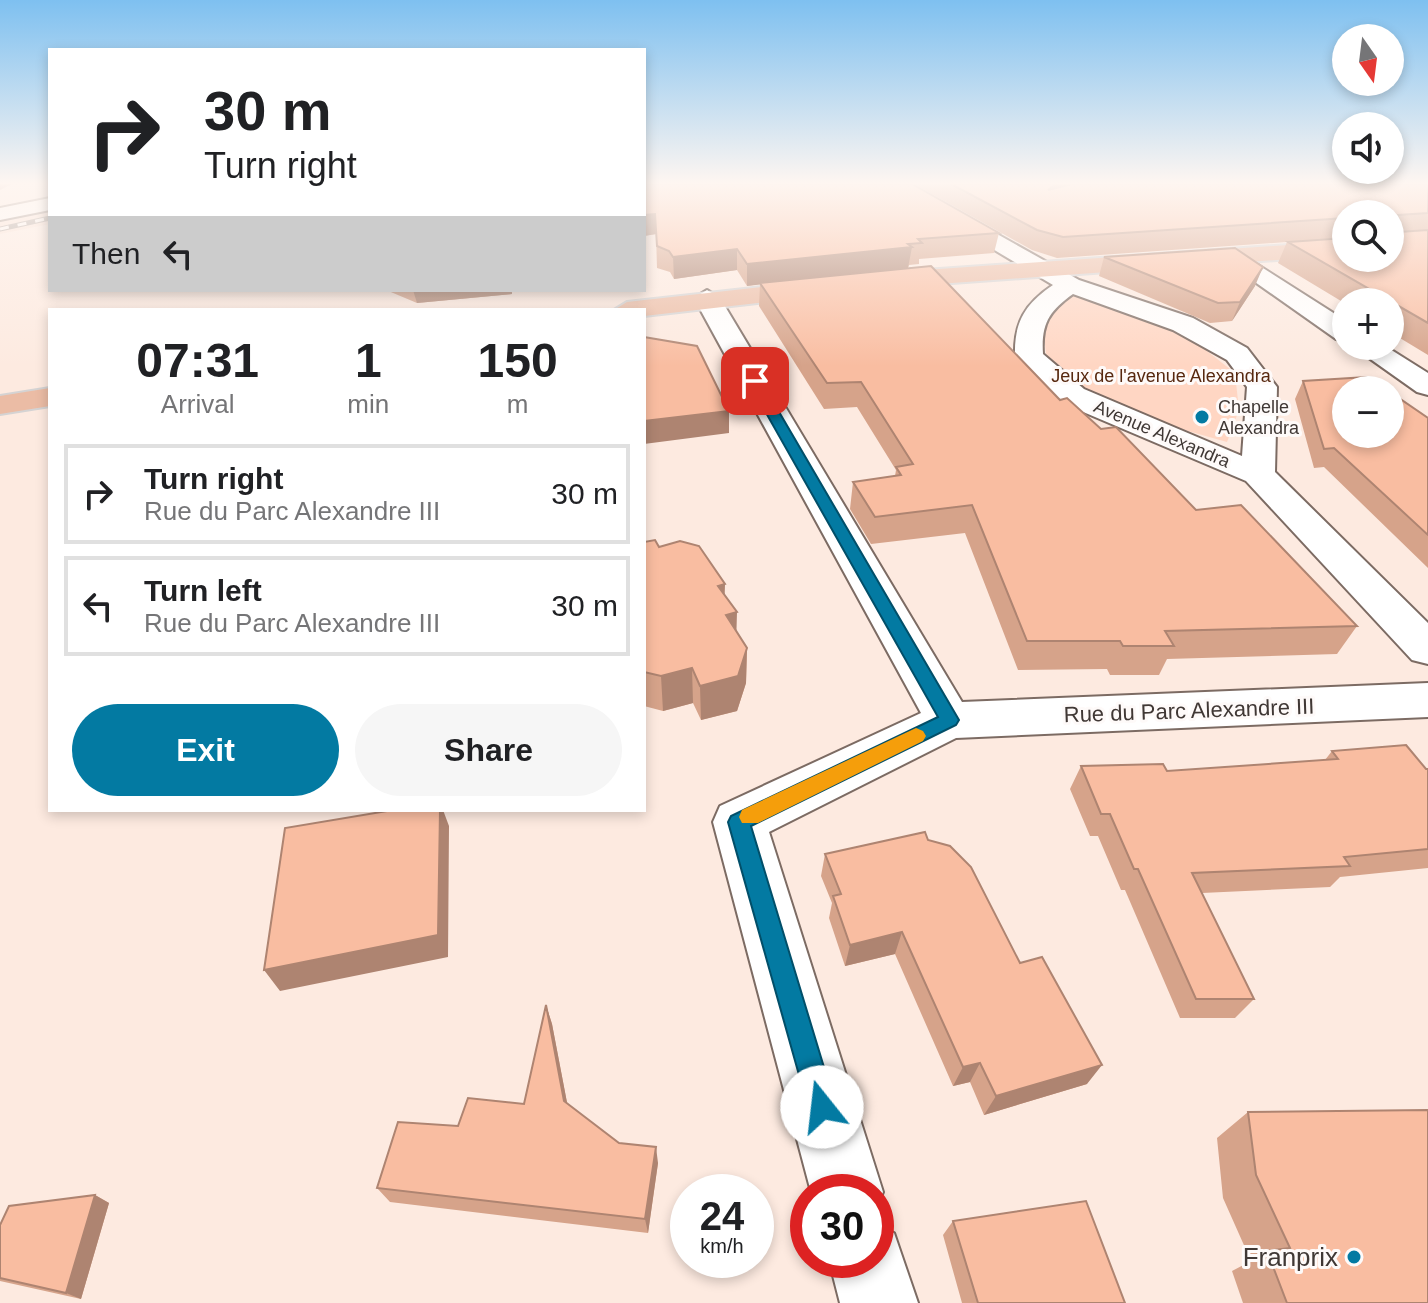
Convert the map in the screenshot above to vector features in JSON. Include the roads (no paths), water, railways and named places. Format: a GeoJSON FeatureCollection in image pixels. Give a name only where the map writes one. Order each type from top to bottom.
{"type":"FeatureCollection","features":[{"type":"Feature","properties":{"kind":"main road"},"geometry":{"type":"LineString","coordinates":[[640,308],[707,298],[1058,278],[1233,256],[1332,249]]}},
{"type":"Feature","properties":{"kind":"main road"},"geometry":{"type":"LineString","coordinates":[[0,405],[48,397]]}},
{"type":"Feature","properties":{"kind":"street"},"geometry":{"type":"LineString","coordinates":[[1000,245],[1058,278]]}},
{"type":"Feature","properties":{"kind":"street"},"geometry":{"type":"LineString","coordinates":[[1233,256],[1332,323]]}},
{"type":"Feature","properties":{"kind":"street","name":"Avenue Alexandra"},"geometry":{"type":"LineString","coordinates":[[1258,474],[1262,387],[1237,354],[1183,324],[1058,278],[1027,327],[1029,356],[1073,396],[1147,430],[1258,474],[1428,649]]}},
{"type":"Feature","properties":{"kind":"street"},"geometry":{"type":"LineString","coordinates":[[707,298],[949,720]]}},
{"type":"Feature","properties":{"kind":"street"},"geometry":{"type":"LineString","coordinates":[[1388,360],[1428,386]]}},
{"type":"Feature","properties":{"kind":"street","name":"Rue du Parc Alexandre III"},"geometry":{"type":"LineString","coordinates":[[842,1174],[739,822],[949,720],[1428,700]]}},
{"type":"Feature","properties":{"kind":"street"},"geometry":{"type":"LineString","coordinates":[[872,1278],[879,1303]]}},
{"type":"Feature","properties":{"kind":"place","name":"Chapelle Alexandra"},"geometry":{"type":"Point","coordinates":[1202,417]}},
{"type":"Feature","properties":{"kind":"place","name":"Franprix"},"geometry":{"type":"Point","coordinates":[1354,1257]}},
{"type":"Feature","properties":{"kind":"park label","name":"Jeux de l'avenue Alexandra"},"geometry":{"type":"Point","coordinates":[1161,376]}}]}
